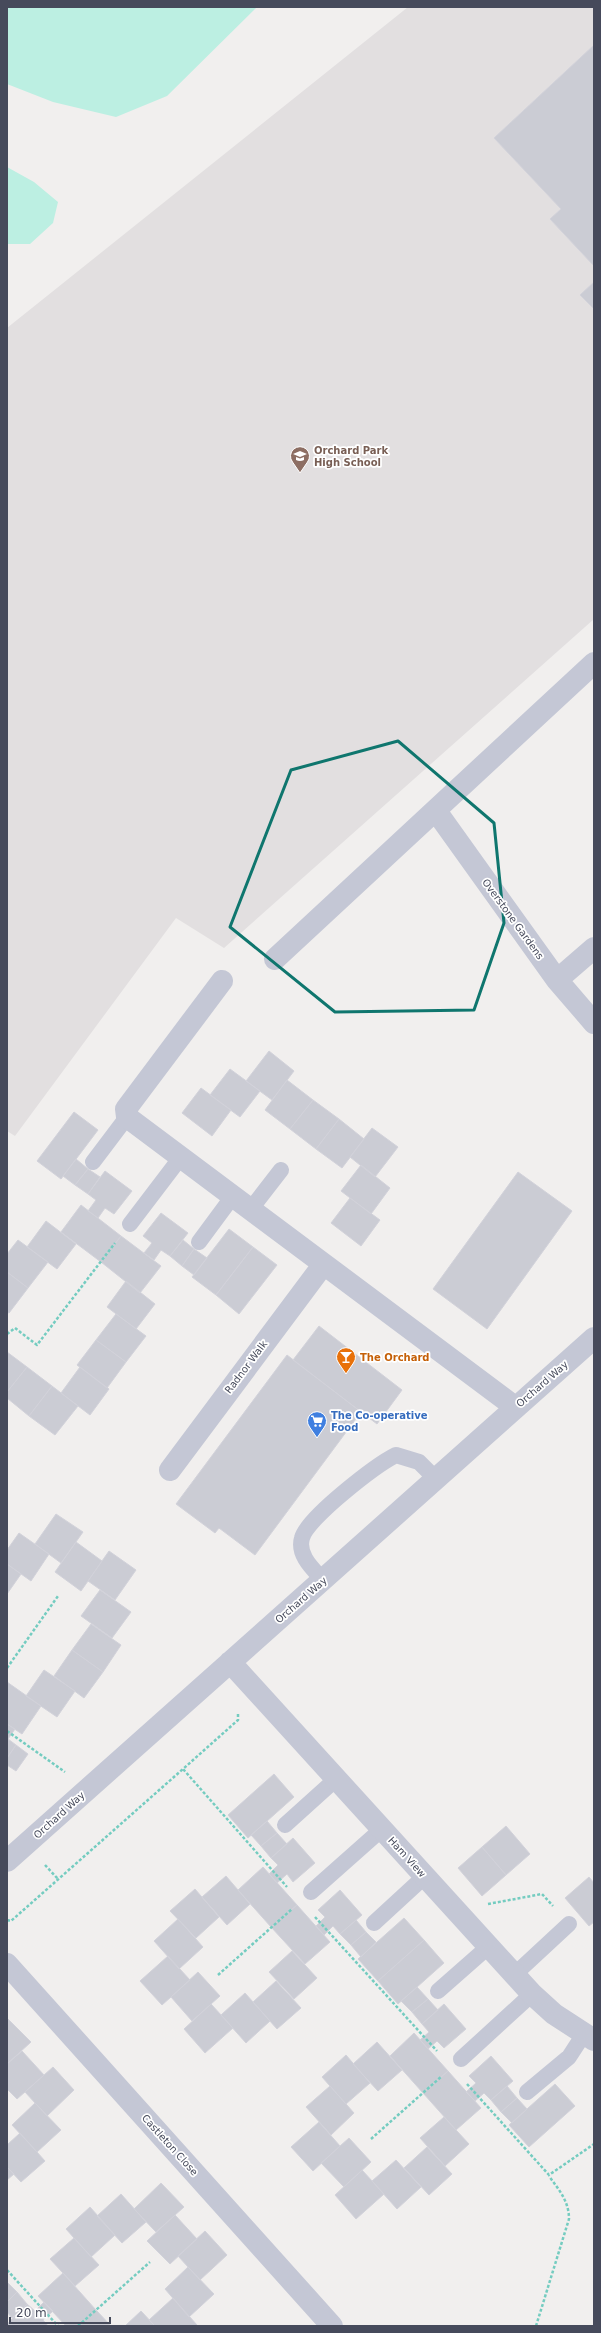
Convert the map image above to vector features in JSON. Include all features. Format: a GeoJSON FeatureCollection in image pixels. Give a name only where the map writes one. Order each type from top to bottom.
{"type":"FeatureCollection","features":[{"type":"Feature","properties":{"kind":"street"},"geometry":{"type":"LineString","coordinates":[[275,960],[436,812],[594,663]]}},
{"type":"Feature","properties":{"kind":"street","name":"Overstone Gardens"},"geometry":{"type":"LineString","coordinates":[[436,812],[557,980],[594,1022]]}},
{"type":"Feature","properties":{"kind":"street"},"geometry":{"type":"LineString","coordinates":[[557,980],[594,948]]}},
{"type":"Feature","properties":{"kind":"street"},"geometry":{"type":"LineString","coordinates":[[222,981],[127,1113],[250,1210],[515,1407]]}},
{"type":"Feature","properties":{"kind":"street","name":"Radnor Walk"},"geometry":{"type":"LineString","coordinates":[[170,1470],[323,1265]]}},
{"type":"Feature","properties":{"kind":"street","name":"Orchard Way"},"geometry":{"type":"LineString","coordinates":[[11,1852],[230,1662],[594,1338]]}},
{"type":"Feature","properties":{"kind":"street","name":"Ham View"},"geometry":{"type":"LineString","coordinates":[[230,1662],[532,1994],[554,2014],[589,2037]]}},
{"type":"Feature","properties":{"kind":"street","name":"Castleton Close"},"geometry":{"type":"LineString","coordinates":[[7,1964],[332,2326]]}},
{"type":"Feature","properties":{"kind":"lane"},"geometry":{"type":"LineString","coordinates":[[93,1162],[127,1113]]}},
{"type":"Feature","properties":{"kind":"lane"},"geometry":{"type":"LineString","coordinates":[[130,1224],[181,1157]]}},
{"type":"Feature","properties":{"kind":"lane"},"geometry":{"type":"LineString","coordinates":[[250,1210],[280,1170]]}},
{"type":"Feature","properties":{"kind":"lane"},"geometry":{"type":"LineString","coordinates":[[200,1242],[233,1196]]}},
{"type":"Feature","properties":{"kind":"lane"},"geometry":{"type":"LineString","coordinates":[[323,1580],[309,1566],[302,1551],[302,1538],[308,1526],[319,1516],[364,1476],[396,1455],[419,1462],[436,1479]]}},
{"type":"Feature","properties":{"kind":"lane"},"geometry":{"type":"LineString","coordinates":[[285,1825],[336,1779]]}},
{"type":"Feature","properties":{"kind":"lane"},"geometry":{"type":"LineString","coordinates":[[311,1892],[382,1829]]}},
{"type":"Feature","properties":{"kind":"lane"},"geometry":{"type":"LineString","coordinates":[[374,1923],[424,1877]]}},
{"type":"Feature","properties":{"kind":"lane"},"geometry":{"type":"LineString","coordinates":[[514,1975],[569,1924]]}},
{"type":"Feature","properties":{"kind":"lane"},"geometry":{"type":"LineString","coordinates":[[438,1991],[488,1947]]}},
{"type":"Feature","properties":{"kind":"lane"},"geometry":{"type":"LineString","coordinates":[[461,2059],[532,1994]]}},
{"type":"Feature","properties":{"kind":"lane"},"geometry":{"type":"LineString","coordinates":[[527,2092],[569,2057],[589,2037]]}},
{"type":"Feature","properties":{"kind":"path"},"geometry":{"type":"LineString","coordinates":[[7,1334],[15,1328],[37,1345],[117,1241]]}},
{"type":"Feature","properties":{"kind":"path"},"geometry":{"type":"LineString","coordinates":[[7,1668],[58,1596]]}},
{"type":"Feature","properties":{"kind":"path"},"geometry":{"type":"LineString","coordinates":[[7,1920],[11,1921],[238,1720],[237,1712]]}},
{"type":"Feature","properties":{"kind":"path"},"geometry":{"type":"LineString","coordinates":[[7,1731],[72,1777]]}},
{"type":"Feature","properties":{"kind":"path"},"geometry":{"type":"LineString","coordinates":[[183,1769],[290,1890]]}},
{"type":"Feature","properties":{"kind":"path"},"geometry":{"type":"LineString","coordinates":[[455,1910],[542,1894],[569,1924]]}},
{"type":"Feature","properties":{"kind":"path"},"geometry":{"type":"LineString","coordinates":[[218,1975],[297,1905]]}},
{"type":"Feature","properties":{"kind":"path"},"geometry":{"type":"LineString","coordinates":[[310,1912],[442,2056]]}},
{"type":"Feature","properties":{"kind":"path"},"geometry":{"type":"LineString","coordinates":[[371,2139],[448,2071]]}},
{"type":"Feature","properties":{"kind":"path"},"geometry":{"type":"LineString","coordinates":[[466,2083],[549,2176],[565,2197],[569,2209],[569,2219],[536,2326]]}},
{"type":"Feature","properties":{"kind":"path"},"geometry":{"type":"LineString","coordinates":[[549,2176],[594,2144]]}},
{"type":"Feature","properties":{"kind":"path"},"geometry":{"type":"LineString","coordinates":[[78,2326],[150,2262]]}},
{"type":"Feature","properties":{"kind":"path"},"geometry":{"type":"LineString","coordinates":[[7,2270],[58,2326]]}},
{"type":"Feature","properties":{"kind":"highlighted area"},"geometry":{"type":"Polygon","coordinates":[[[398,741],[494,823],[504,923],[474,1010],[335,1012],[230,927],[291,770],[398,741]]]}},
{"type":"Feature","properties":{"kind":"shaded area","name":"Orchard Park High School"},"geometry":{"type":"Polygon","coordinates":[[[408,7],[594,7],[594,619],[224,948],[176,918],[15,1136],[7,1131],[7,328],[408,7]]]}},
{"type":"Feature","properties":{"kind":"green space"},"geometry":{"type":"Polygon","coordinates":[[[7,7],[257,7],[167,96],[116,117],[53,102],[7,84],[7,7]]]}},
{"type":"Feature","properties":{"kind":"green space"},"geometry":{"type":"Polygon","coordinates":[[[7,167],[34,182],[58,202],[53,223],[30,244],[7,244],[7,167]]]}},
{"type":"Feature","properties":{"kind":"building"},"geometry":{"type":"Polygon","coordinates":[[[594,45],[594,266],[550,219],[561,209],[494,138],[594,45]]]}},
{"type":"Feature","properties":{"kind":"building"},"geometry":{"type":"Polygon","coordinates":[[[594,282],[594,309],[580,295],[594,282]]]}},
{"type":"Feature","properties":{"kind":"building"},"geometry":{"type":"Polygon","coordinates":[[[269,1051],[294,1071],[272,1100],[246,1081],[269,1051]]]}},
{"type":"Feature","properties":{"kind":"building"},"geometry":{"type":"Polygon","coordinates":[[[230,1069],[260,1091],[240,1117],[210,1095],[230,1069]]]}},
{"type":"Feature","properties":{"kind":"building"},"geometry":{"type":"Polygon","coordinates":[[[287,1080],[313,1100],[290,1129],[265,1110],[287,1080]]]}},
{"type":"Feature","properties":{"kind":"building"},"geometry":{"type":"Polygon","coordinates":[[[201,1088],[231,1110],[212,1136],[182,1113],[201,1088]]]}},
{"type":"Feature","properties":{"kind":"building"},"geometry":{"type":"Polygon","coordinates":[[[313,1100],[339,1119],[316,1149],[290,1129],[313,1100]]]}},
{"type":"Feature","properties":{"kind":"building"},"geometry":{"type":"Polygon","coordinates":[[[74,1112],[98,1130],[61,1179],[37,1161],[74,1112]]]}},
{"type":"Feature","properties":{"kind":"building"},"geometry":{"type":"Polygon","coordinates":[[[339,1119],[364,1139],[342,1168],[316,1149],[339,1119]]]}},
{"type":"Feature","properties":{"kind":"building"},"geometry":{"type":"Polygon","coordinates":[[[372,1128],[398,1147],[375,1177],[350,1157],[372,1128]]]}},
{"type":"Feature","properties":{"kind":"building"},"geometry":{"type":"Polygon","coordinates":[[[76,1159],[88,1169],[75,1185],[63,1176],[76,1159]]]}},
{"type":"Feature","properties":{"kind":"building"},"geometry":{"type":"Polygon","coordinates":[[[361,1165],[390,1188],[371,1214],[341,1191],[361,1165]]]}},
{"type":"Feature","properties":{"kind":"building"},"geometry":{"type":"Polygon","coordinates":[[[88,1169],[100,1177],[88,1194],[75,1185],[88,1169]]]}},
{"type":"Feature","properties":{"kind":"building"},"geometry":{"type":"Polygon","coordinates":[[[105,1171],[132,1191],[114,1214],[105,1208],[98,1218],[88,1211],[96,1200],[88,1194],[105,1171]]]}},
{"type":"Feature","properties":{"kind":"building"},"geometry":{"type":"Polygon","coordinates":[[[518,1172],[572,1211],[487,1329],[433,1289],[518,1172]]]}},
{"type":"Feature","properties":{"kind":"building"},"geometry":{"type":"Polygon","coordinates":[[[350,1198],[380,1220],[361,1246],[331,1223],[350,1198]]]}},
{"type":"Feature","properties":{"kind":"building"},"geometry":{"type":"Polygon","coordinates":[[[81,1205],[121,1236],[101,1262],[61,1232],[81,1205]]]}},
{"type":"Feature","properties":{"kind":"building"},"geometry":{"type":"Polygon","coordinates":[[[161,1213],[188,1233],[170,1256],[161,1250],[154,1260],[144,1253],[152,1243],[143,1236],[161,1213]]]}},
{"type":"Feature","properties":{"kind":"building"},"geometry":{"type":"Polygon","coordinates":[[[46,1221],[76,1244],[57,1269],[27,1247],[46,1221]]]}},
{"type":"Feature","properties":{"kind":"building"},"geometry":{"type":"Polygon","coordinates":[[[229,1229],[253,1247],[216,1295],[192,1277],[229,1229]]]}},
{"type":"Feature","properties":{"kind":"building"},"geometry":{"type":"Polygon","coordinates":[[[121,1236],[161,1266],[140,1293],[101,1262],[121,1236]]]}},
{"type":"Feature","properties":{"kind":"building"},"geometry":{"type":"Polygon","coordinates":[[[18,1240],[48,1262],[28,1288],[7,1272],[7,1254],[18,1240]]]}},
{"type":"Feature","properties":{"kind":"building"},"geometry":{"type":"Polygon","coordinates":[[[183,1240],[194,1249],[182,1266],[170,1256],[183,1240]]]}},
{"type":"Feature","properties":{"kind":"building"},"geometry":{"type":"Polygon","coordinates":[[[253,1247],[277,1265],[239,1314],[216,1295],[253,1247]]]}},
{"type":"Feature","properties":{"kind":"building"},"geometry":{"type":"Polygon","coordinates":[[[194,1249],[207,1258],[194,1275],[182,1266],[194,1249]]]}},
{"type":"Feature","properties":{"kind":"building"},"geometry":{"type":"Polygon","coordinates":[[[7,1272],[28,1288],[9,1313],[7,1312],[7,1272]]]}},
{"type":"Feature","properties":{"kind":"building"},"geometry":{"type":"Polygon","coordinates":[[[126,1281],[155,1304],[136,1329],[107,1307],[126,1281]]]}},
{"type":"Feature","properties":{"kind":"building"},"geometry":{"type":"Polygon","coordinates":[[[116,1314],[146,1336],[126,1362],[96,1340],[116,1314]]]}},
{"type":"Feature","properties":{"kind":"building"},"geometry":{"type":"Polygon","coordinates":[[[319,1326],[402,1390],[377,1424],[293,1360],[319,1326]]]}},
{"type":"Feature","properties":{"kind":"building"},"geometry":{"type":"Polygon","coordinates":[[[96,1340],[126,1362],[107,1388],[77,1365],[96,1340]]]}},
{"type":"Feature","properties":{"kind":"building"},"geometry":{"type":"Polygon","coordinates":[[[7,1352],[27,1367],[7,1392],[7,1352]]]}},
{"type":"Feature","properties":{"kind":"building"},"geometry":{"type":"Polygon","coordinates":[[[287,1355],[361,1412],[255,1555],[219,1528],[215,1533],[176,1504],[287,1355]]]}},
{"type":"Feature","properties":{"kind":"building"},"geometry":{"type":"Polygon","coordinates":[[[27,1367],[52,1386],[29,1416],[7,1398],[7,1392],[27,1367]]]}},
{"type":"Feature","properties":{"kind":"building"},"geometry":{"type":"Polygon","coordinates":[[[80,1367],[109,1389],[90,1415],[61,1393],[80,1367]]]}},
{"type":"Feature","properties":{"kind":"building"},"geometry":{"type":"Polygon","coordinates":[[[52,1386],[78,1406],[55,1435],[29,1416],[52,1386]]]}},
{"type":"Feature","properties":{"kind":"building"},"geometry":{"type":"Polygon","coordinates":[[[56,1514],[83,1532],[61,1563],[35,1544],[56,1514]]]}},
{"type":"Feature","properties":{"kind":"building"},"geometry":{"type":"Polygon","coordinates":[[[19,1533],[49,1554],[31,1581],[7,1564],[7,1550],[19,1533]]]}},
{"type":"Feature","properties":{"kind":"building"},"geometry":{"type":"Polygon","coordinates":[[[76,1542],[102,1561],[81,1591],[55,1572],[76,1542]]]}},
{"type":"Feature","properties":{"kind":"building"},"geometry":{"type":"Polygon","coordinates":[[[109,1551],[136,1570],[115,1600],[88,1581],[109,1551]]]}},
{"type":"Feature","properties":{"kind":"building"},"geometry":{"type":"Polygon","coordinates":[[[7,1564],[21,1574],[7,1594],[7,1564]]]}},
{"type":"Feature","properties":{"kind":"building"},"geometry":{"type":"Polygon","coordinates":[[[100,1590],[131,1612],[112,1638],[81,1616],[100,1590]]]}},
{"type":"Feature","properties":{"kind":"building"},"geometry":{"type":"Polygon","coordinates":[[[91,1624],[121,1645],[103,1672],[72,1650],[91,1624]]]}},
{"type":"Feature","properties":{"kind":"building"},"geometry":{"type":"Polygon","coordinates":[[[72,1650],[103,1672],[84,1698],[54,1676],[72,1650]]]}},
{"type":"Feature","properties":{"kind":"building"},"geometry":{"type":"Polygon","coordinates":[[[44,1670],[75,1691],[57,1717],[26,1696],[44,1670]]]}},
{"type":"Feature","properties":{"kind":"building"},"geometry":{"type":"Polygon","coordinates":[[[7,1682],[41,1706],[22,1734],[7,1724],[7,1682]]]}},
{"type":"Feature","properties":{"kind":"building"},"geometry":{"type":"Polygon","coordinates":[[[7,1724],[15,1729],[8,1739],[16,1745],[7,1758],[7,1724]]]}},
{"type":"Feature","properties":{"kind":"building"},"geometry":{"type":"Polygon","coordinates":[[[16,1745],[28,1754],[16,1771],[7,1765],[7,1758],[16,1745]]]}},
{"type":"Feature","properties":{"kind":"building"},"geometry":{"type":"Polygon","coordinates":[[[274,1774],[294,1797],[248,1838],[228,1815],[274,1774]]]}},
{"type":"Feature","properties":{"kind":"building"},"geometry":{"type":"Polygon","coordinates":[[[267,1821],[277,1833],[261,1846],[251,1835],[267,1821]]]}},
{"type":"Feature","properties":{"kind":"building"},"geometry":{"type":"Polygon","coordinates":[[[506,1826],[530,1854],[506,1875],[482,1847],[506,1826]]]}},
{"type":"Feature","properties":{"kind":"building"},"geometry":{"type":"Polygon","coordinates":[[[277,1833],[287,1844],[271,1858],[261,1846],[277,1833]]]}},
{"type":"Feature","properties":{"kind":"building"},"geometry":{"type":"Polygon","coordinates":[[[293,1838],[315,1863],[293,1882],[287,1874],[277,1883],[269,1874],[278,1865],[271,1858],[293,1838]]]}},
{"type":"Feature","properties":{"kind":"building"},"geometry":{"type":"Polygon","coordinates":[[[482,1847],[506,1875],[482,1896],[458,1868],[482,1847]]]}},
{"type":"Feature","properties":{"kind":"building"},"geometry":{"type":"Polygon","coordinates":[[[263,1867],[297,1905],[271,1927],[238,1890],[263,1867]]]}},
{"type":"Feature","properties":{"kind":"building"},"geometry":{"type":"Polygon","coordinates":[[[226,1876],[250,1904],[227,1925],[202,1897],[226,1876]]]}},
{"type":"Feature","properties":{"kind":"building"},"geometry":{"type":"Polygon","coordinates":[[[589,1877],[594,1883],[594,1922],[589,1926],[565,1898],[589,1877]]]}},
{"type":"Feature","properties":{"kind":"building"},"geometry":{"type":"Polygon","coordinates":[[[195,1889],[219,1917],[196,1938],[170,1911],[195,1889]]]}},
{"type":"Feature","properties":{"kind":"building"},"geometry":{"type":"Polygon","coordinates":[[[340,1890],[362,1915],[340,1934],[333,1926],[324,1935],[316,1926],[325,1917],[318,1910],[340,1890]]]}},
{"type":"Feature","properties":{"kind":"building"},"geometry":{"type":"Polygon","coordinates":[[[297,1905],[330,1942],[305,1964],[271,1927],[297,1905]]]}},
{"type":"Feature","properties":{"kind":"building"},"geometry":{"type":"Polygon","coordinates":[[[404,1918],[424,1940],[378,1981],[358,1959],[404,1918]]]}},
{"type":"Feature","properties":{"kind":"building"},"geometry":{"type":"Polygon","coordinates":[[[178,1919],[203,1947],[179,1969],[154,1941],[178,1919]]]}},
{"type":"Feature","properties":{"kind":"building"},"geometry":{"type":"Polygon","coordinates":[[[356,1920],[366,1932],[351,1945],[340,1934],[356,1920]]]}},
{"type":"Feature","properties":{"kind":"building"},"geometry":{"type":"Polygon","coordinates":[[[366,1932],[376,1942],[361,1957],[351,1945],[366,1932]]]}},
{"type":"Feature","properties":{"kind":"building"},"geometry":{"type":"Polygon","coordinates":[[[424,1940],[444,1963],[398,2004],[378,1981],[424,1940]]]}},
{"type":"Feature","properties":{"kind":"building"},"geometry":{"type":"Polygon","coordinates":[[[292,1951],[317,1978],[294,1999],[269,1972],[292,1951]]]}},
{"type":"Feature","properties":{"kind":"building"},"geometry":{"type":"Polygon","coordinates":[[[168,1956],[190,1980],[162,2005],[140,1981],[168,1956]]]}},
{"type":"Feature","properties":{"kind":"building"},"geometry":{"type":"Polygon","coordinates":[[[198,1972],[220,1996],[192,2021],[171,1997],[198,1972]]]}},
{"type":"Feature","properties":{"kind":"building"},"geometry":{"type":"Polygon","coordinates":[[[276,1981],[301,2008],[277,2029],[253,2002],[276,1981]]]}},
{"type":"Feature","properties":{"kind":"building"},"geometry":{"type":"Polygon","coordinates":[[[417,1987],[428,1999],[412,2012],[401,2001],[417,1987]]]}},
{"type":"Feature","properties":{"kind":"building"},"geometry":{"type":"Polygon","coordinates":[[[245,1993],[270,2021],[246,2043],[221,2015],[245,1993]]]}},
{"type":"Feature","properties":{"kind":"building"},"geometry":{"type":"Polygon","coordinates":[[[428,1999],[438,2010],[422,2024],[412,2012],[428,1999]]]}},
{"type":"Feature","properties":{"kind":"building"},"geometry":{"type":"Polygon","coordinates":[[[211,2004],[233,2028],[205,2053],[184,2029],[211,2004]]]}},
{"type":"Feature","properties":{"kind":"building"},"geometry":{"type":"Polygon","coordinates":[[[444,2004],[466,2029],[444,2048],[437,2041],[428,2049],[420,2040],[429,2032],[422,2024],[444,2004]]]}},
{"type":"Feature","properties":{"kind":"building"},"geometry":{"type":"Polygon","coordinates":[[[8,2019],[31,2042],[7,2064],[7,2020],[8,2019]]]}},
{"type":"Feature","properties":{"kind":"building"},"geometry":{"type":"Polygon","coordinates":[[[414,2033],[448,2071],[423,2093],[390,2056],[414,2033]]]}},
{"type":"Feature","properties":{"kind":"building"},"geometry":{"type":"Polygon","coordinates":[[[377,2042],[402,2070],[378,2091],[353,2064],[377,2042]]]}},
{"type":"Feature","properties":{"kind":"building"},"geometry":{"type":"Polygon","coordinates":[[[22,2051],[44,2075],[17,2099],[7,2089],[7,2064],[22,2051]]]}},
{"type":"Feature","properties":{"kind":"building"},"geometry":{"type":"Polygon","coordinates":[[[346,2055],[370,2083],[346,2104],[322,2077],[346,2055]]]}},
{"type":"Feature","properties":{"kind":"building"},"geometry":{"type":"Polygon","coordinates":[[[491,2056],[513,2081],[491,2100],[484,2093],[475,2101],[466,2092],[476,2083],[469,2076],[491,2056]]]}},
{"type":"Feature","properties":{"kind":"building"},"geometry":{"type":"Polygon","coordinates":[[[53,2067],[74,2090],[47,2116],[25,2092],[53,2067]]]}},
{"type":"Feature","properties":{"kind":"building"},"geometry":{"type":"Polygon","coordinates":[[[448,2071],[481,2108],[456,2130],[423,2093],[448,2071]]]}},
{"type":"Feature","properties":{"kind":"building"},"geometry":{"type":"Polygon","coordinates":[[[555,2084],[575,2106],[529,2147],[509,2125],[555,2084]]]}},
{"type":"Feature","properties":{"kind":"building"},"geometry":{"type":"Polygon","coordinates":[[[330,2086],[354,2113],[331,2135],[306,2107],[330,2086]]]}},
{"type":"Feature","properties":{"kind":"building"},"geometry":{"type":"Polygon","coordinates":[[[507,2086],[517,2098],[501,2112],[491,2100],[507,2086]]]}},
{"type":"Feature","properties":{"kind":"building"},"geometry":{"type":"Polygon","coordinates":[[[517,2098],[527,2109],[512,2123],[501,2112],[517,2098]]]}},
{"type":"Feature","properties":{"kind":"building"},"geometry":{"type":"Polygon","coordinates":[[[35,2103],[61,2130],[37,2152],[12,2125],[35,2103]]]}},
{"type":"Feature","properties":{"kind":"building"},"geometry":{"type":"Polygon","coordinates":[[[444,2117],[469,2144],[445,2166],[420,2138],[444,2117]]]}},
{"type":"Feature","properties":{"kind":"building"},"geometry":{"type":"Polygon","coordinates":[[[319,2122],[340,2146],[313,2171],[291,2147],[319,2122]]]}},
{"type":"Feature","properties":{"kind":"building"},"geometry":{"type":"Polygon","coordinates":[[[20,2133],[45,2161],[21,2182],[7,2167],[7,2145],[20,2133]]]}},
{"type":"Feature","properties":{"kind":"building"},"geometry":{"type":"Polygon","coordinates":[[[349,2138],[371,2162],[344,2187],[321,2163],[349,2138]]]}},
{"type":"Feature","properties":{"kind":"building"},"geometry":{"type":"Polygon","coordinates":[[[427,2147],[452,2174],[429,2195],[404,2168],[427,2147]]]}},
{"type":"Feature","properties":{"kind":"building"},"geometry":{"type":"Polygon","coordinates":[[[396,2160],[421,2187],[397,2209],[372,2181],[396,2160]]]}},
{"type":"Feature","properties":{"kind":"building"},"geometry":{"type":"Polygon","coordinates":[[[7,2167],[14,2174],[7,2180],[7,2167]]]}},
{"type":"Feature","properties":{"kind":"building"},"geometry":{"type":"Polygon","coordinates":[[[362,2170],[384,2194],[356,2219],[335,2195],[362,2170]]]}},
{"type":"Feature","properties":{"kind":"building"},"geometry":{"type":"Polygon","coordinates":[[[161,2183],[184,2207],[156,2232],[134,2209],[161,2183]]]}},
{"type":"Feature","properties":{"kind":"building"},"geometry":{"type":"Polygon","coordinates":[[[121,2194],[146,2222],[122,2243],[97,2216],[121,2194]]]}},
{"type":"Feature","properties":{"kind":"building"},"geometry":{"type":"Polygon","coordinates":[[[90,2207],[115,2235],[91,2257],[66,2229],[90,2207]]]}},
{"type":"Feature","properties":{"kind":"building"},"geometry":{"type":"Polygon","coordinates":[[[175,2215],[197,2239],[170,2264],[147,2241],[175,2215]]]}},
{"type":"Feature","properties":{"kind":"building"},"geometry":{"type":"Polygon","coordinates":[[[205,2231],[227,2255],[200,2280],[178,2256],[205,2231]]]}},
{"type":"Feature","properties":{"kind":"building"},"geometry":{"type":"Polygon","coordinates":[[[74,2238],[99,2265],[75,2286],[50,2259],[74,2238]]]}},
{"type":"Feature","properties":{"kind":"building"},"geometry":{"type":"Polygon","coordinates":[[[188,2267],[214,2294],[189,2317],[165,2289],[188,2267]]]}},
{"type":"Feature","properties":{"kind":"building"},"geometry":{"type":"Polygon","coordinates":[[[63,2273],[96,2310],[78,2326],[66,2326],[38,2296],[63,2273]]]}},
{"type":"Feature","properties":{"kind":"building"},"geometry":{"type":"Polygon","coordinates":[[[7,2282],[17,2292],[7,2302],[7,2282]]]}},
{"type":"Feature","properties":{"kind":"building"},"geometry":{"type":"Polygon","coordinates":[[[17,2292],[27,2304],[12,2318],[7,2312],[7,2302],[17,2292]]]}},
{"type":"Feature","properties":{"kind":"building"},"geometry":{"type":"Polygon","coordinates":[[[173,2298],[197,2326],[155,2326],[149,2320],[173,2298]]]}},
{"type":"Feature","properties":{"kind":"building"},"geometry":{"type":"Polygon","coordinates":[[[44,2302],[53,2311],[43,2320],[48,2326],[9,2326],[7,2324],[27,2304],[35,2311],[44,2302]]]}},
{"type":"Feature","properties":{"kind":"building"},"geometry":{"type":"Polygon","coordinates":[[[96,2310],[111,2326],[78,2326],[96,2310]]]}},
{"type":"Feature","properties":{"kind":"building"},"geometry":{"type":"Polygon","coordinates":[[[141,2311],[155,2326],[125,2326],[141,2311]]]}},
{"type":"Feature","properties":{"kind":"place","name":"Orchard Park High School"},"geometry":{"type":"Point","coordinates":[300,473]}},
{"type":"Feature","properties":{"kind":"place","name":"The Orchard"},"geometry":{"type":"Point","coordinates":[346,1374]}},
{"type":"Feature","properties":{"kind":"place","name":"The Co-operative Food"},"geometry":{"type":"Point","coordinates":[317,1438]}}]}
